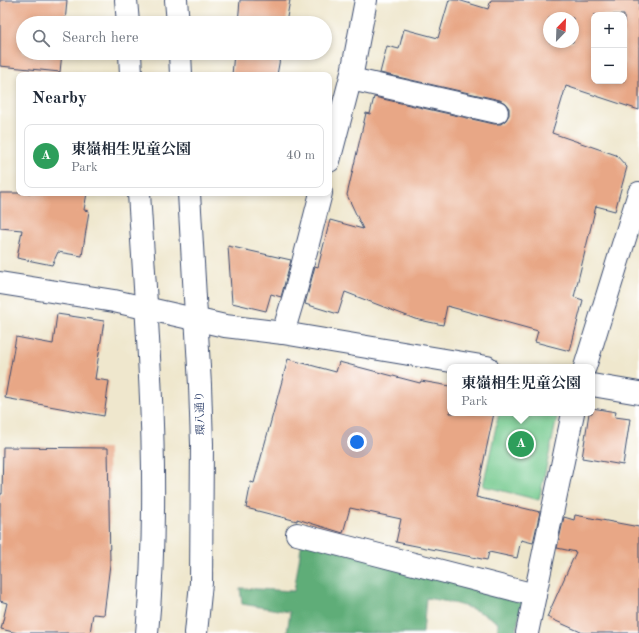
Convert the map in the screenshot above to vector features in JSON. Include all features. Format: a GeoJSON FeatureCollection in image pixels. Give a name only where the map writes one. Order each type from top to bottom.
{"type":"FeatureCollection","features":[{"type":"Feature","properties":{"kind":"street"},"geometry":{"type":"LineString","coordinates":[[126,0],[127,16]]}},
{"type":"Feature","properties":{"kind":"street"},"geometry":{"type":"LineString","coordinates":[[176,0],[177,16]]}},
{"type":"Feature","properties":{"kind":"street"},"geometry":{"type":"LineString","coordinates":[[332,150],[351,79],[366,0]]}},
{"type":"Feature","properties":{"kind":"street"},"geometry":{"type":"LineString","coordinates":[[131,60],[132,72]]}},
{"type":"Feature","properties":{"kind":"street"},"geometry":{"type":"LineString","coordinates":[[180,60],[181,72]]}},
{"type":"Feature","properties":{"kind":"street"},"geometry":{"type":"LineString","coordinates":[[351,79],[497,112]]}},
{"type":"Feature","properties":{"kind":"street"},"geometry":{"type":"LineString","coordinates":[[586,364],[639,192]]}},
{"type":"Feature","properties":{"kind":"street"},"geometry":{"type":"LineString","coordinates":[[139,196],[153,456],[153,536],[147,633]]}},
{"type":"Feature","properties":{"kind":"street","name":"環八通り"},"geometry":{"type":"LineString","coordinates":[[189,196],[200,385],[202,507],[201,583],[196,633]]}},
{"type":"Feature","properties":{"kind":"street"},"geometry":{"type":"LineString","coordinates":[[283,333],[297,286],[300,239],[320,196]]}},
{"type":"Feature","properties":{"kind":"street"},"geometry":{"type":"LineString","coordinates":[[0,283],[146,307],[225,326],[283,333],[469,364]]}},
{"type":"Feature","properties":{"kind":"street"},"geometry":{"type":"LineString","coordinates":[[595,386],[639,393]]}},
{"type":"Feature","properties":{"kind":"street"},"geometry":{"type":"LineString","coordinates":[[527,633],[572,416]]}},
{"type":"Feature","properties":{"kind":"street"},"geometry":{"type":"LineString","coordinates":[[297,534],[535,595]]}},
{"type":"Feature","properties":{"kind":"green space"},"geometry":{"type":"Polygon","coordinates":[[[498,416],[557,416],[539,500],[483,486],[498,416]]]}},
{"type":"Feature","properties":{"kind":"green space"},"geometry":{"type":"Polygon","coordinates":[[[302,541],[523,598],[516,633],[497,633],[498,623],[490,617],[473,609],[454,603],[426,598],[423,633],[287,633],[290,612],[242,604],[240,588],[294,591],[302,541]]]}},
{"type":"Feature","properties":{"kind":"building"},"geometry":{"type":"Polygon","coordinates":[[[0,0],[67,0],[66,16],[16,16],[16,60],[61,60],[60,72],[0,66],[0,0]]]}},
{"type":"Feature","properties":{"kind":"building"},"geometry":{"type":"Polygon","coordinates":[[[240,0],[290,0],[287,16],[239,16],[240,0]]]}},
{"type":"Feature","properties":{"kind":"building"},"geometry":{"type":"Polygon","coordinates":[[[449,0],[458,0],[488,9],[491,0],[639,0],[639,110],[566,86],[552,133],[616,155],[627,167],[615,211],[596,206],[574,297],[583,300],[570,351],[535,342],[538,331],[447,306],[443,325],[415,319],[345,292],[338,314],[305,304],[315,266],[318,267],[330,220],[363,229],[347,195],[366,113],[370,114],[374,97],[494,124],[501,124],[509,115],[509,108],[500,100],[380,73],[387,46],[399,49],[404,29],[438,38],[449,0]]]}},
{"type":"Feature","properties":{"kind":"building"},"geometry":{"type":"Polygon","coordinates":[[[233,60],[280,60],[278,72],[232,72],[233,60]]]}},
{"type":"Feature","properties":{"kind":"building"},"geometry":{"type":"Polygon","coordinates":[[[0,193],[16,193],[16,196],[86,196],[84,210],[89,211],[82,256],[58,252],[52,265],[17,258],[22,230],[0,228],[0,193]]]}},
{"type":"Feature","properties":{"kind":"building"},"geometry":{"type":"Polygon","coordinates":[[[228,246],[291,260],[281,297],[271,294],[266,311],[232,303],[228,246]]]}},
{"type":"Feature","properties":{"kind":"building"},"geometry":{"type":"Polygon","coordinates":[[[57,314],[104,321],[95,379],[109,381],[104,416],[5,398],[16,337],[53,344],[57,314]]]}},
{"type":"Feature","properties":{"kind":"building"},"geometry":{"type":"Polygon","coordinates":[[[288,359],[336,372],[339,362],[420,383],[421,381],[447,385],[447,416],[493,416],[476,497],[540,512],[533,543],[521,540],[517,558],[489,552],[487,560],[396,542],[401,519],[350,508],[343,533],[297,519],[297,521],[246,508],[251,482],[254,483],[288,359]]]}},
{"type":"Feature","properties":{"kind":"building"},"geometry":{"type":"Polygon","coordinates":[[[595,408],[616,412],[615,417],[630,419],[623,465],[582,458],[589,416],[595,416],[595,408]]]}},
{"type":"Feature","properties":{"kind":"building"},"geometry":{"type":"Polygon","coordinates":[[[3,447],[108,448],[110,564],[104,615],[93,614],[90,633],[17,633],[1,629],[7,603],[0,601],[0,494],[2,494],[3,447]]]}},
{"type":"Feature","properties":{"kind":"building"},"geometry":{"type":"Polygon","coordinates":[[[575,515],[639,527],[639,633],[583,633],[547,617],[576,552],[557,548],[564,517],[574,520],[575,515]]]}},
{"type":"Feature","properties":{"kind":"place","name":"東嶺相生児童公園"},"geometry":{"type":"Point","coordinates":[521,444]}}]}
